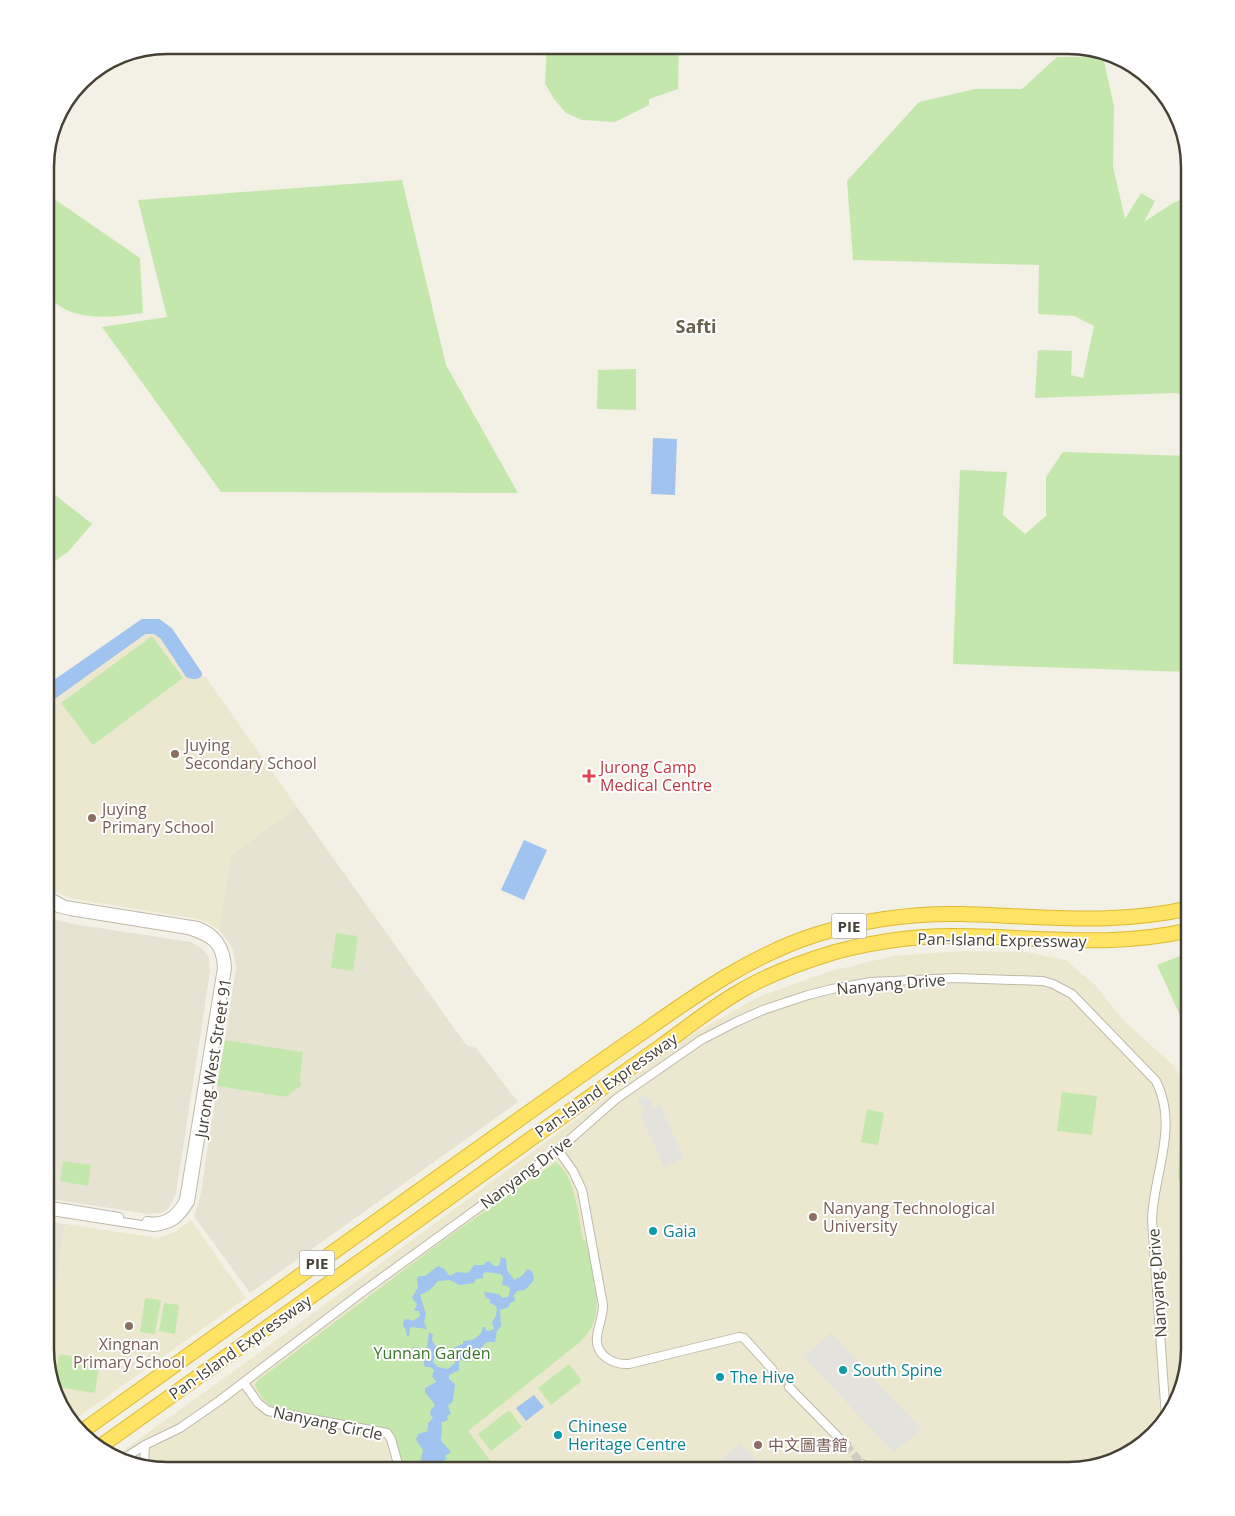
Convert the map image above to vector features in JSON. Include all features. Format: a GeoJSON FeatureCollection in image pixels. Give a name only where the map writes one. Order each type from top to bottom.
{"type":"FeatureCollection","features":[{"type":"Feature","properties":{"kind":"highway","name":"Pan-Island Expressway"},"geometry":{"type":"LineString","coordinates":[[86,1428],[687,1001],[729,974],[759,958],[818,934],[872,922],[920,915],[960,914],[1098,919],[1154,915],[1181,910]]}},
{"type":"Feature","properties":{"kind":"highway","name":"Pan-Island Expressway"},"geometry":{"type":"LineString","coordinates":[[105,1443],[626,1070],[737,992],[759,981],[791,967],[833,953],[865,945],[903,939],[956,936],[1054,941],[1113,941],[1148,938],[1181,932]]}},
{"type":"Feature","properties":{"kind":"street","name":"Jurong West Street 91"},"geometry":{"type":"LineString","coordinates":[[54,898],[65,904],[186,924],[208,930],[217,938],[223,948],[227,968],[190,1202],[184,1212],[166,1226],[154,1227],[54,1211]]}},
{"type":"Feature","properties":{"kind":"street","name":"Jurong West Street 91"},"geometry":{"type":"LineString","coordinates":[[54,906],[70,912],[188,930],[204,935],[218,949],[222,958],[222,968],[184,1200],[180,1209],[174,1216],[164,1221],[153,1222],[54,1206]]}},
{"type":"Feature","properties":{"kind":"street","name":"Nanyang Drive"},"geometry":{"type":"LineString","coordinates":[[128,1456],[180,1428],[244,1383],[361,1293],[558,1150],[616,1099],[701,1040],[742,1019],[785,1002],[832,989],[870,982],[955,978],[1053,984],[1072,994],[1156,1081],[1163,1097],[1166,1123],[1152,1219],[1165,1407]]}},
{"type":"Feature","properties":{"kind":"street"},"geometry":{"type":"LineString","coordinates":[[558,1150],[573,1171],[585,1201],[603,1305],[603,1317],[597,1337],[600,1350],[604,1356],[615,1363],[629,1364],[739,1337],[744,1338],[772,1369]]}},
{"type":"Feature","properties":{"kind":"street","name":"Nanyang Circle"},"geometry":{"type":"LineString","coordinates":[[244,1383],[264,1409],[275,1413],[387,1433],[390,1436],[398,1462]]}},
{"type":"Feature","properties":{"kind":"street"},"geometry":{"type":"LineString","coordinates":[[789,1387],[846,1445]]}},
{"type":"Feature","properties":{"kind":"street"},"geometry":{"type":"LineString","coordinates":[[144,1459],[145,1445]]}},
{"type":"Feature","properties":{"kind":"shaded area","name":"Juying Secondary School"},"geometry":{"type":"Polygon","coordinates":[[[143,634],[157,635],[185,673],[194,678],[205,676],[297,807],[231,855],[219,930],[198,919],[74,899],[54,890],[54,698],[143,634]]]}},
{"type":"Feature","properties":{"kind":"shaded area"},"geometry":{"type":"Polygon","coordinates":[[[297,807],[466,1045],[476,1048],[518,1102],[250,1293],[194,1216],[200,1198],[217,1086],[286,1097],[300,1082],[303,1052],[225,1040],[236,968],[233,950],[219,930],[231,855],[297,807]]]}},
{"type":"Feature","properties":{"kind":"shaded area"},"geometry":{"type":"Polygon","coordinates":[[[54,919],[73,924],[191,942],[203,949],[209,958],[210,972],[176,1194],[168,1209],[161,1213],[148,1214],[54,1199],[54,919]]]}},
{"type":"Feature","properties":{"kind":"shaded area","name":"Nanyang Technological University"},"geometry":{"type":"Polygon","coordinates":[[[962,951],[1026,952],[1066,960],[1095,985],[1124,1021],[1175,1067],[1181,1078],[1180,1364],[1173,1393],[1166,1406],[1148,1429],[1131,1443],[1105,1456],[1076,1462],[166,1462],[137,1458],[120,1453],[263,1350],[688,1037],[758,997],[831,971],[893,956],[962,951]]]}},
{"type":"Feature","properties":{"kind":"shaded area"},"geometry":{"type":"Polygon","coordinates":[[[640,1096],[652,1099],[654,1107],[660,1105],[684,1158],[664,1167],[640,1113],[645,1111],[642,1104],[638,1104],[640,1096]]]}},
{"type":"Feature","properties":{"kind":"shaded area","name":"Xingnan Primary School"},"geometry":{"type":"Polygon","coordinates":[[[191,1220],[246,1298],[77,1418],[62,1393],[55,1364],[54,1350],[54,1299],[65,1224],[159,1238],[177,1231],[191,1220]]]}},
{"type":"Feature","properties":{"kind":"shaded area"},"geometry":{"type":"Polygon","coordinates":[[[54,1222],[65,1224],[54,1299],[54,1222]]]}},
{"type":"Feature","properties":{"kind":"shaded area"},"geometry":{"type":"Polygon","coordinates":[[[831,1333],[921,1429],[894,1453],[804,1357],[831,1333]]]}},
{"type":"Feature","properties":{"kind":"shaded area"},"geometry":{"type":"Polygon","coordinates":[[[740,1443],[758,1462],[719,1462],[740,1443]]]}},
{"type":"Feature","properties":{"kind":"green space"},"geometry":{"type":"Polygon","coordinates":[[[547,54],[679,54],[678,89],[649,99],[649,105],[615,122],[582,120],[566,113],[554,99],[545,83],[547,54]]]}},
{"type":"Feature","properties":{"kind":"green space"},"geometry":{"type":"Polygon","coordinates":[[[1057,57],[1094,57],[1104,60],[1114,106],[1113,166],[1125,219],[1141,193],[1155,201],[1144,222],[1181,200],[1181,394],[1035,398],[1038,350],[1072,351],[1071,375],[1083,378],[1094,326],[1074,316],[1038,314],[1039,265],[853,260],[847,181],[919,102],[975,89],[1022,89],[1057,57]]]}},
{"type":"Feature","properties":{"kind":"green space"},"geometry":{"type":"Polygon","coordinates":[[[402,180],[446,365],[518,493],[221,492],[102,327],[167,317],[138,200],[402,180]]]}},
{"type":"Feature","properties":{"kind":"green space"},"geometry":{"type":"Polygon","coordinates":[[[54,199],[140,258],[143,313],[103,317],[77,314],[54,302],[54,199]]]}},
{"type":"Feature","properties":{"kind":"green space"},"geometry":{"type":"Polygon","coordinates":[[[636,369],[636,410],[597,409],[598,370],[636,369]]]}},
{"type":"Feature","properties":{"kind":"green space"},"geometry":{"type":"Polygon","coordinates":[[[1063,452],[1181,456],[1181,672],[953,664],[960,470],[1007,472],[1003,515],[1025,534],[1046,516],[1046,477],[1063,452]]]}},
{"type":"Feature","properties":{"kind":"green space"},"geometry":{"type":"Polygon","coordinates":[[[54,494],[92,524],[68,552],[54,562],[54,494]]]}},
{"type":"Feature","properties":{"kind":"green space"},"geometry":{"type":"Polygon","coordinates":[[[152,636],[183,678],[93,745],[61,703],[152,636]]]}},
{"type":"Feature","properties":{"kind":"green space"},"geometry":{"type":"Polygon","coordinates":[[[336,933],[358,936],[353,971],[331,968],[336,933]]]}},
{"type":"Feature","properties":{"kind":"green space"},"geometry":{"type":"Polygon","coordinates":[[[1181,956],[1181,1017],[1157,965],[1181,956]]]}},
{"type":"Feature","properties":{"kind":"green space"},"geometry":{"type":"Polygon","coordinates":[[[225,1040],[303,1052],[300,1082],[302,1085],[286,1097],[217,1086],[225,1040]]]}},
{"type":"Feature","properties":{"kind":"green space"},"geometry":{"type":"Polygon","coordinates":[[[1062,1092],[1097,1096],[1092,1135],[1057,1131],[1062,1092]]]}},
{"type":"Feature","properties":{"kind":"green space"},"geometry":{"type":"Polygon","coordinates":[[[867,1109],[884,1113],[878,1145],[861,1142],[867,1109]]]}},
{"type":"Feature","properties":{"kind":"green space"},"geometry":{"type":"Polygon","coordinates":[[[1181,1120],[1181,1181],[1178,1180],[1181,1120]]]}},
{"type":"Feature","properties":{"kind":"green space"},"geometry":{"type":"Polygon","coordinates":[[[63,1161],[91,1165],[88,1186],[60,1181],[63,1161]]]}},
{"type":"Feature","properties":{"kind":"green space","name":"Yunnan Garden"},"geometry":{"type":"Polygon","coordinates":[[[556,1162],[568,1177],[578,1209],[583,1239],[586,1241],[596,1292],[597,1302],[594,1321],[586,1336],[579,1343],[468,1431],[491,1462],[400,1462],[393,1435],[385,1428],[275,1408],[268,1404],[258,1392],[255,1385],[257,1381],[445,1239],[556,1162]]]}},
{"type":"Feature","properties":{"kind":"green space"},"geometry":{"type":"Polygon","coordinates":[[[145,1298],[161,1300],[155,1334],[140,1332],[145,1298]]]}},
{"type":"Feature","properties":{"kind":"green space"},"geometry":{"type":"Polygon","coordinates":[[[164,1303],[179,1305],[175,1334],[159,1331],[164,1303]]]}},
{"type":"Feature","properties":{"kind":"green space"},"geometry":{"type":"Polygon","coordinates":[[[59,1354],[100,1361],[95,1393],[60,1388],[56,1372],[59,1354]]]}},
{"type":"Feature","properties":{"kind":"green space"},"geometry":{"type":"Polygon","coordinates":[[[569,1364],[582,1381],[551,1405],[538,1388],[569,1364]]]}},
{"type":"Feature","properties":{"kind":"green space"},"geometry":{"type":"Polygon","coordinates":[[[509,1410],[522,1427],[491,1451],[478,1434],[509,1410]]]}},
{"type":"Feature","properties":{"kind":"water"},"geometry":{"type":"Polygon","coordinates":[[[653,438],[677,439],[675,495],[651,494],[653,438]]]}},
{"type":"Feature","properties":{"kind":"water"},"geometry":{"type":"Polygon","coordinates":[[[524,840],[547,850],[524,900],[501,890],[524,840]]]}},
{"type":"Feature","properties":{"kind":"water"},"geometry":{"type":"Polygon","coordinates":[[[501,1257],[506,1259],[507,1270],[514,1280],[522,1276],[527,1269],[531,1270],[534,1277],[533,1280],[525,1290],[517,1291],[514,1295],[515,1301],[510,1303],[509,1307],[500,1310],[501,1326],[497,1331],[495,1342],[487,1342],[480,1352],[471,1357],[468,1362],[460,1360],[459,1370],[449,1375],[449,1379],[455,1384],[453,1401],[448,1406],[451,1414],[447,1416],[448,1420],[440,1423],[438,1427],[431,1424],[433,1418],[430,1414],[435,1405],[425,1392],[425,1388],[436,1382],[432,1376],[434,1370],[430,1367],[425,1367],[424,1353],[413,1351],[413,1347],[425,1349],[429,1332],[433,1335],[432,1340],[437,1348],[443,1348],[451,1352],[455,1347],[463,1344],[463,1341],[476,1338],[483,1327],[489,1331],[494,1329],[492,1322],[497,1308],[490,1303],[490,1299],[486,1298],[484,1292],[499,1294],[502,1298],[508,1297],[510,1290],[508,1286],[502,1285],[503,1277],[501,1274],[486,1272],[483,1274],[483,1278],[476,1279],[474,1283],[459,1285],[450,1280],[438,1281],[430,1290],[420,1295],[426,1314],[424,1322],[427,1329],[412,1327],[410,1328],[409,1336],[407,1336],[403,1326],[404,1320],[413,1321],[420,1316],[419,1311],[414,1311],[417,1304],[412,1298],[418,1287],[417,1279],[419,1276],[425,1276],[438,1266],[444,1269],[450,1276],[457,1272],[468,1273],[474,1265],[484,1265],[489,1261],[494,1266],[499,1266],[501,1257]],[[441,1352],[435,1356],[433,1362],[438,1367],[448,1369],[455,1363],[454,1356],[445,1355],[441,1352]]]}},
{"type":"Feature","properties":{"kind":"water"},"geometry":{"type":"Polygon","coordinates":[[[534,1395],[544,1407],[526,1421],[516,1408],[534,1395]]]}},
{"type":"Feature","properties":{"kind":"water"},"geometry":{"type":"Polygon","coordinates":[[[428,1431],[437,1433],[441,1441],[451,1452],[445,1456],[447,1459],[444,1462],[418,1462],[423,1450],[416,1440],[418,1434],[428,1431]]]}},
{"type":"Feature","properties":{"kind":"waterway"},"geometry":{"type":"LineString","coordinates":[[54,685],[143,623],[158,623],[169,631],[198,674],[189,674],[163,635],[155,630],[144,630],[54,695]]}},
{"type":"Feature","properties":{"kind":"waterway"},"geometry":{"type":"LineString","coordinates":[[434,1462],[432,1458],[435,1426]]}},
{"type":"Feature","properties":{"kind":"tunnel"},"geometry":{"type":"LineString","coordinates":[[772,1369],[789,1387]]}},
{"type":"Feature","properties":{"kind":"tunnel"},"geometry":{"type":"LineString","coordinates":[[846,1445],[860,1462]]}},
{"type":"Feature","properties":{"kind":"place","name":"Juying Secondary School"},"geometry":{"type":"Point","coordinates":[175,754]}},
{"type":"Feature","properties":{"kind":"place","name":"Jurong Camp Medical Centre"},"geometry":{"type":"Point","coordinates":[589,776]}},
{"type":"Feature","properties":{"kind":"place","name":"Juying Primary School"},"geometry":{"type":"Point","coordinates":[92,818]}},
{"type":"Feature","properties":{"kind":"place","name":"Nanyang Technological University"},"geometry":{"type":"Point","coordinates":[813,1217]}},
{"type":"Feature","properties":{"kind":"place","name":"Gaia"},"geometry":{"type":"Point","coordinates":[653,1231]}},
{"type":"Feature","properties":{"kind":"place","name":"Xingnan Primary School"},"geometry":{"type":"Point","coordinates":[129,1326]}},
{"type":"Feature","properties":{"kind":"place","name":"South Spine"},"geometry":{"type":"Point","coordinates":[843,1370]}},
{"type":"Feature","properties":{"kind":"place","name":"The Hive"},"geometry":{"type":"Point","coordinates":[720,1377]}},
{"type":"Feature","properties":{"kind":"place","name":"Chinese Heritage Centre"},"geometry":{"type":"Point","coordinates":[558,1435]}},
{"type":"Feature","properties":{"kind":"place","name":"中文圖書館"},"geometry":{"type":"Point","coordinates":[758,1445]}},
{"type":"Feature","properties":{"kind":"district","name":"Safti"},"geometry":{"type":"Point","coordinates":[696,326]}}]}
